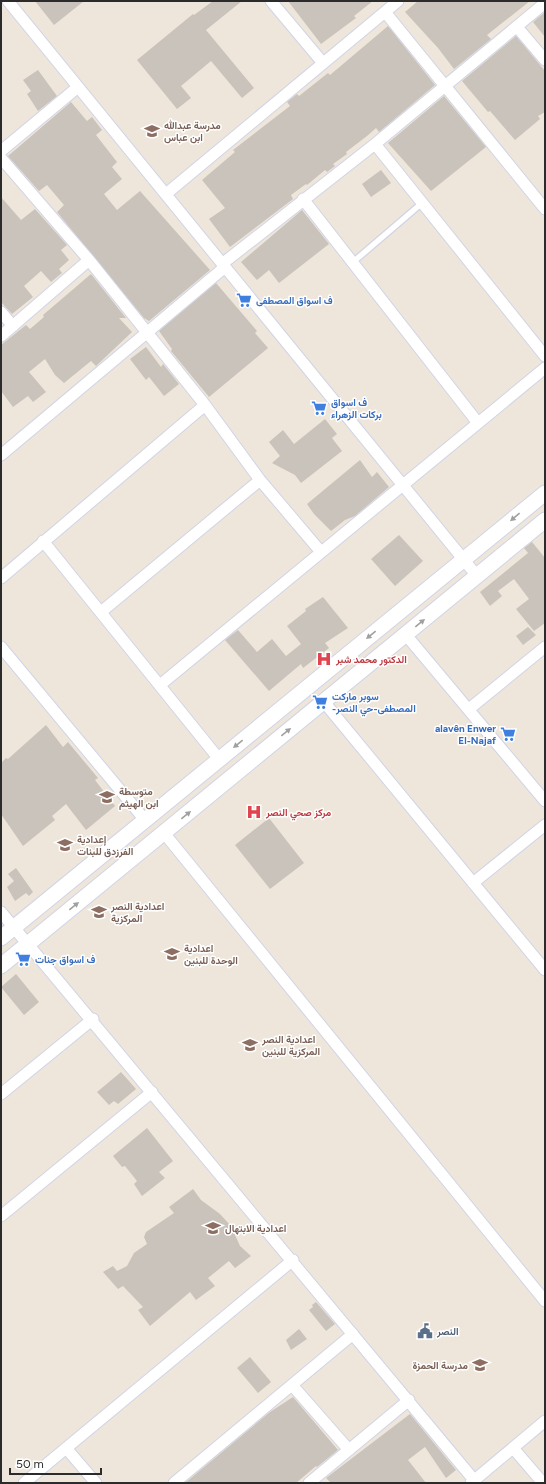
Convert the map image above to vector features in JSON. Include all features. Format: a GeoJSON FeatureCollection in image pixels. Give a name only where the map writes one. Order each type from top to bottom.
{"type":"FeatureCollection","features":[{"type":"Feature","properties":{"kind":"street"},"geometry":{"type":"LineString","coordinates":[[8,1],[401,485],[477,576]]}},
{"type":"Feature","properties":{"kind":"street"},"geometry":{"type":"LineString","coordinates":[[271,1],[323,63]]}},
{"type":"Feature","properties":{"kind":"street"},"geometry":{"type":"LineString","coordinates":[[166,194],[398,1]]}},
{"type":"Feature","properties":{"kind":"street"},"geometry":{"type":"LineString","coordinates":[[1,455],[303,199],[375,144],[545,3]]}},
{"type":"Feature","properties":{"kind":"street"},"geometry":{"type":"LineString","coordinates":[[385,12],[545,209]]}},
{"type":"Feature","properties":{"kind":"street"},"geometry":{"type":"LineString","coordinates":[[517,27],[545,60]]}},
{"type":"Feature","properties":{"kind":"street"},"geometry":{"type":"LineString","coordinates":[[1,151],[78,87]]}},
{"type":"Feature","properties":{"kind":"street"},"geometry":{"type":"LineString","coordinates":[[375,144],[545,356]]}},
{"type":"Feature","properties":{"kind":"street"},"geometry":{"type":"LineString","coordinates":[[1,158],[89,260],[205,405],[260,480],[320,552]]}},
{"type":"Feature","properties":{"kind":"street"},"geometry":{"type":"LineString","coordinates":[[303,199],[478,423]]}},
{"type":"Feature","properties":{"kind":"street"},"geometry":{"type":"LineString","coordinates":[[1,336],[89,260]]}},
{"type":"Feature","properties":{"kind":"street"},"geometry":{"type":"LineString","coordinates":[[1,312],[13,326]]}},
{"type":"Feature","properties":{"kind":"street"},"geometry":{"type":"LineString","coordinates":[[160,685],[401,485],[545,368]]}},
{"type":"Feature","properties":{"kind":"street"},"geometry":{"type":"LineString","coordinates":[[1,578],[205,405]]}},
{"type":"Feature","properties":{"kind":"street"},"geometry":{"type":"LineString","coordinates":[[101,612],[260,480]]}},
{"type":"Feature","properties":{"kind":"street"},"geometry":{"type":"LineString","coordinates":[[1,938],[545,493]]}},
{"type":"Feature","properties":{"kind":"street"},"geometry":{"type":"LineString","coordinates":[[4,964],[545,520]]}},
{"type":"Feature","properties":{"kind":"street"},"geometry":{"type":"LineString","coordinates":[[43,541],[220,759]]}},
{"type":"Feature","properties":{"kind":"street"},"geometry":{"type":"LineString","coordinates":[[480,546],[479,554],[481,559],[492,564]]}},
{"type":"Feature","properties":{"kind":"street"},"geometry":{"type":"LineString","coordinates":[[438,581],[449,585],[452,589],[453,596]]}},
{"type":"Feature","properties":{"kind":"street"},"geometry":{"type":"LineString","coordinates":[[406,635],[469,708],[545,801]]}},
{"type":"Feature","properties":{"kind":"street"},"geometry":{"type":"LineString","coordinates":[[469,708],[545,647]]}},
{"type":"Feature","properties":{"kind":"street"},"geometry":{"type":"LineString","coordinates":[[1,648],[145,820]]}},
{"type":"Feature","properties":{"kind":"street"},"geometry":{"type":"LineString","coordinates":[[324,702],[545,970]]}},
{"type":"Feature","properties":{"kind":"street"},"geometry":{"type":"LineString","coordinates":[[473,883],[545,825]]}},
{"type":"Feature","properties":{"kind":"street"},"geometry":{"type":"LineString","coordinates":[[164,833],[545,1302]]}},
{"type":"Feature","properties":{"kind":"street"},"geometry":{"type":"LineString","coordinates":[[39,907],[38,914],[40,919],[44,923],[52,924]]}},
{"type":"Feature","properties":{"kind":"street"},"geometry":{"type":"LineString","coordinates":[[1,912],[409,1400],[472,1481],[545,1421]]}},
{"type":"Feature","properties":{"kind":"street"},"geometry":{"type":"LineString","coordinates":[[1,948],[6,954],[4,964]]}},
{"type":"Feature","properties":{"kind":"street"},"geometry":{"type":"LineString","coordinates":[[1,1094],[92,1019]]}},
{"type":"Feature","properties":{"kind":"street"},"geometry":{"type":"LineString","coordinates":[[1,1216],[152,1092]]}},
{"type":"Feature","properties":{"kind":"street"},"geometry":{"type":"LineString","coordinates":[[24,1483],[292,1260]]}},
{"type":"Feature","properties":{"kind":"street"},"geometry":{"type":"LineString","coordinates":[[174,1483],[353,1334]]}},
{"type":"Feature","properties":{"kind":"street"},"geometry":{"type":"LineString","coordinates":[[292,1385],[349,1450]]}},
{"type":"Feature","properties":{"kind":"street"},"geometry":{"type":"LineString","coordinates":[[309,1483],[409,1400]]}},
{"type":"Feature","properties":{"kind":"street"},"geometry":{"type":"LineString","coordinates":[[66,1448],[96,1483]]}},
{"type":"Feature","properties":{"kind":"street"},"geometry":{"type":"LineString","coordinates":[[513,1448],[543,1483]]}},
{"type":"Feature","properties":{"kind":"lane"},"geometry":{"type":"LineString","coordinates":[[352,263],[422,203]]}},
{"type":"Feature","properties":{"kind":"building"},"geometry":{"type":"Polygon","coordinates":[[[35,1],[84,1],[54,25],[35,1]]]}},
{"type":"Feature","properties":{"kind":"building"},"geometry":{"type":"Polygon","coordinates":[[[213,1],[242,1],[206,30],[254,88],[242,98],[211,61],[181,86],[191,98],[177,109],[137,60],[193,14],[194,15],[213,1]]]}},
{"type":"Feature","properties":{"kind":"building"},"geometry":{"type":"Polygon","coordinates":[[[288,1],[373,1],[354,16],[356,18],[321,44],[288,1]]]}},
{"type":"Feature","properties":{"kind":"building"},"geometry":{"type":"Polygon","coordinates":[[[418,1],[530,1],[487,35],[491,39],[454,69],[438,48],[405,12],[418,1]]]}},
{"type":"Feature","properties":{"kind":"building"},"geometry":{"type":"Polygon","coordinates":[[[545,12],[545,37],[533,22],[545,12]]]}},
{"type":"Feature","properties":{"kind":"building"},"geometry":{"type":"Polygon","coordinates":[[[388,26],[435,85],[379,132],[376,128],[346,152],[347,154],[333,164],[335,166],[327,172],[325,170],[307,185],[306,184],[291,195],[293,199],[230,247],[209,219],[225,208],[202,180],[235,152],[233,150],[290,106],[287,102],[297,94],[299,96],[328,73],[330,75],[388,26]]]}},
{"type":"Feature","properties":{"kind":"building"},"geometry":{"type":"Polygon","coordinates":[[[516,36],[545,71],[545,112],[538,116],[540,119],[515,140],[490,111],[488,112],[462,81],[516,36]]]}},
{"type":"Feature","properties":{"kind":"building"},"geometry":{"type":"Polygon","coordinates":[[[38,70],[57,96],[38,111],[27,94],[31,91],[23,80],[38,70]]]}},
{"type":"Feature","properties":{"kind":"building"},"geometry":{"type":"Polygon","coordinates":[[[444,96],[486,147],[431,191],[388,143],[444,96]]]}},
{"type":"Feature","properties":{"kind":"building"},"geometry":{"type":"Polygon","coordinates":[[[71,102],[87,121],[92,117],[102,130],[96,135],[117,162],[112,167],[122,179],[104,194],[117,210],[140,191],[210,270],[149,321],[144,318],[57,212],[64,205],[47,185],[39,191],[8,156],[71,102]]]}},
{"type":"Feature","properties":{"kind":"building"},"geometry":{"type":"Polygon","coordinates":[[[381,170],[391,183],[371,197],[362,184],[381,170]]]}},
{"type":"Feature","properties":{"kind":"building"},"geometry":{"type":"Polygon","coordinates":[[[1,197],[21,220],[35,209],[67,245],[61,250],[69,260],[59,269],[62,273],[51,282],[41,271],[24,286],[33,297],[12,314],[1,302],[1,197]]]}},
{"type":"Feature","properties":{"kind":"building"},"geometry":{"type":"Polygon","coordinates":[[[302,210],[329,244],[279,283],[269,270],[257,280],[241,262],[302,210]]]}},
{"type":"Feature","properties":{"kind":"building"},"geometry":{"type":"Polygon","coordinates":[[[91,274],[126,318],[119,318],[132,332],[96,366],[91,361],[64,383],[55,375],[45,359],[29,372],[46,392],[33,402],[28,396],[13,407],[1,391],[1,345],[26,325],[30,329],[44,317],[43,315],[91,274]]]}},
{"type":"Feature","properties":{"kind":"building"},"geometry":{"type":"Polygon","coordinates":[[[216,283],[257,331],[255,333],[268,348],[209,397],[171,351],[172,349],[159,331],[216,283]]]}},
{"type":"Feature","properties":{"kind":"building"},"geometry":{"type":"Polygon","coordinates":[[[146,347],[161,367],[163,364],[179,384],[164,396],[149,377],[146,380],[130,359],[146,347]]]}},
{"type":"Feature","properties":{"kind":"building"},"geometry":{"type":"Polygon","coordinates":[[[325,419],[337,434],[332,438],[342,451],[301,483],[295,475],[272,463],[280,456],[269,442],[283,430],[294,444],[325,419]]]}},
{"type":"Feature","properties":{"kind":"building"},"geometry":{"type":"Polygon","coordinates":[[[360,460],[372,477],[377,472],[389,487],[355,516],[345,520],[331,531],[314,514],[307,504],[360,460]]]}},
{"type":"Feature","properties":{"kind":"building"},"geometry":{"type":"Polygon","coordinates":[[[399,535],[423,561],[395,586],[371,559],[399,535]]]}},
{"type":"Feature","properties":{"kind":"building"},"geometry":{"type":"Polygon","coordinates":[[[532,542],[545,558],[545,623],[534,631],[516,609],[529,599],[514,579],[498,591],[502,596],[490,606],[480,592],[528,553],[524,548],[532,542]]]}},
{"type":"Feature","properties":{"kind":"building"},"geometry":{"type":"Polygon","coordinates":[[[323,597],[348,628],[325,643],[329,648],[303,668],[301,664],[269,691],[225,640],[238,630],[257,652],[272,639],[286,656],[301,644],[287,626],[306,611],[305,609],[323,597]]]}},
{"type":"Feature","properties":{"kind":"building"},"geometry":{"type":"Polygon","coordinates":[[[528,627],[536,635],[523,645],[516,636],[528,627]]]}},
{"type":"Feature","properties":{"kind":"building"},"geometry":{"type":"Polygon","coordinates":[[[46,725],[63,747],[68,742],[98,778],[95,780],[115,806],[86,830],[66,804],[52,816],[55,820],[23,846],[1,814],[1,763],[6,758],[8,759],[46,725]]]}},
{"type":"Feature","properties":{"kind":"building"},"geometry":{"type":"Polygon","coordinates":[[[269,818],[304,863],[270,889],[235,845],[269,818]]]}},
{"type":"Feature","properties":{"kind":"building"},"geometry":{"type":"Polygon","coordinates":[[[16,868],[33,892],[29,896],[26,893],[15,901],[7,887],[14,881],[8,874],[16,868]]]}},
{"type":"Feature","properties":{"kind":"building"},"geometry":{"type":"Polygon","coordinates":[[[16,974],[39,1002],[24,1015],[1,987],[16,974]]]}},
{"type":"Feature","properties":{"kind":"building"},"geometry":{"type":"Polygon","coordinates":[[[121,1072],[136,1089],[118,1104],[114,1101],[109,1105],[97,1092],[121,1072]]]}},
{"type":"Feature","properties":{"kind":"building"},"geometry":{"type":"Polygon","coordinates":[[[147,1128],[173,1161],[159,1172],[165,1178],[142,1196],[134,1184],[137,1181],[125,1166],[122,1167],[113,1156],[147,1128]]]}},
{"type":"Feature","properties":{"kind":"building"},"geometry":{"type":"Polygon","coordinates":[[[193,1189],[201,1200],[220,1214],[231,1226],[240,1246],[251,1256],[235,1268],[229,1261],[208,1278],[215,1286],[196,1300],[190,1292],[150,1326],[138,1310],[143,1307],[123,1286],[118,1289],[103,1272],[113,1266],[117,1271],[127,1266],[134,1253],[147,1244],[144,1237],[146,1232],[174,1213],[169,1207],[193,1189]]]}},
{"type":"Feature","properties":{"kind":"building"},"geometry":{"type":"Polygon","coordinates":[[[316,1302],[335,1324],[326,1331],[309,1310],[316,1302]]]}},
{"type":"Feature","properties":{"kind":"building"},"geometry":{"type":"Polygon","coordinates":[[[299,1329],[307,1339],[291,1350],[286,1340],[299,1329]]]}},
{"type":"Feature","properties":{"kind":"building"},"geometry":{"type":"Polygon","coordinates":[[[250,1357],[271,1382],[258,1393],[237,1368],[250,1357]]]}},
{"type":"Feature","properties":{"kind":"building"},"geometry":{"type":"Polygon","coordinates":[[[293,1397],[338,1450],[317,1467],[316,1466],[296,1483],[185,1483],[270,1412],[293,1397]]]}},
{"type":"Feature","properties":{"kind":"building"},"geometry":{"type":"Polygon","coordinates":[[[410,1414],[456,1470],[446,1478],[425,1447],[408,1460],[426,1483],[331,1483],[326,1478],[410,1414]]]}},
{"type":"Feature","properties":{"kind":"place","name":"مدرسة عبدالله ابن عباس"},"geometry":{"type":"Point","coordinates":[152,131]}},
{"type":"Feature","properties":{"kind":"place","name":"ف اسواق المصطفى"},"geometry":{"type":"Point","coordinates":[244,300]}},
{"type":"Feature","properties":{"kind":"place","name":"ف اسواق بركات الزهراء"},"geometry":{"type":"Point","coordinates":[319,408]}},
{"type":"Feature","properties":{"kind":"place","name":"الدكتور محمد شبر"},"geometry":{"type":"Point","coordinates":[324,659]}},
{"type":"Feature","properties":{"kind":"place","name":"سوبر ماركت -المصطفى-حي النصر"},"geometry":{"type":"Point","coordinates":[320,702]}},
{"type":"Feature","properties":{"kind":"place","name":"alavên Enwer El-Najaf"},"geometry":{"type":"Point","coordinates":[508,734]}},
{"type":"Feature","properties":{"kind":"place","name":"متوسطة ابن الهيثم"},"geometry":{"type":"Point","coordinates":[107,797]}},
{"type":"Feature","properties":{"kind":"place","name":"مركز صحي النصر"},"geometry":{"type":"Point","coordinates":[254,812]}},
{"type":"Feature","properties":{"kind":"place","name":"إعدادية الفرزدق للبنات"},"geometry":{"type":"Point","coordinates":[65,845]}},
{"type":"Feature","properties":{"kind":"place","name":"اعدادية النصر المركزية"},"geometry":{"type":"Point","coordinates":[99,912]}},
{"type":"Feature","properties":{"kind":"place","name":"اعدادية الوحدة للبنين"},"geometry":{"type":"Point","coordinates":[172,954]}},
{"type":"Feature","properties":{"kind":"place","name":"ف اسواق جنات"},"geometry":{"type":"Point","coordinates":[23,959]}},
{"type":"Feature","properties":{"kind":"place","name":"اعدادية النصر المركزية للبنين"},"geometry":{"type":"Point","coordinates":[250,1045]}},
{"type":"Feature","properties":{"kind":"place","name":"اعدادية الابتهال"},"geometry":{"type":"Point","coordinates":[213,1228]}},
{"type":"Feature","properties":{"kind":"place","name":"النصر"},"geometry":{"type":"Point","coordinates":[425,1331]}},
{"type":"Feature","properties":{"kind":"place","name":"مدرسة الحمزة"},"geometry":{"type":"Point","coordinates":[480,1365]}}]}
